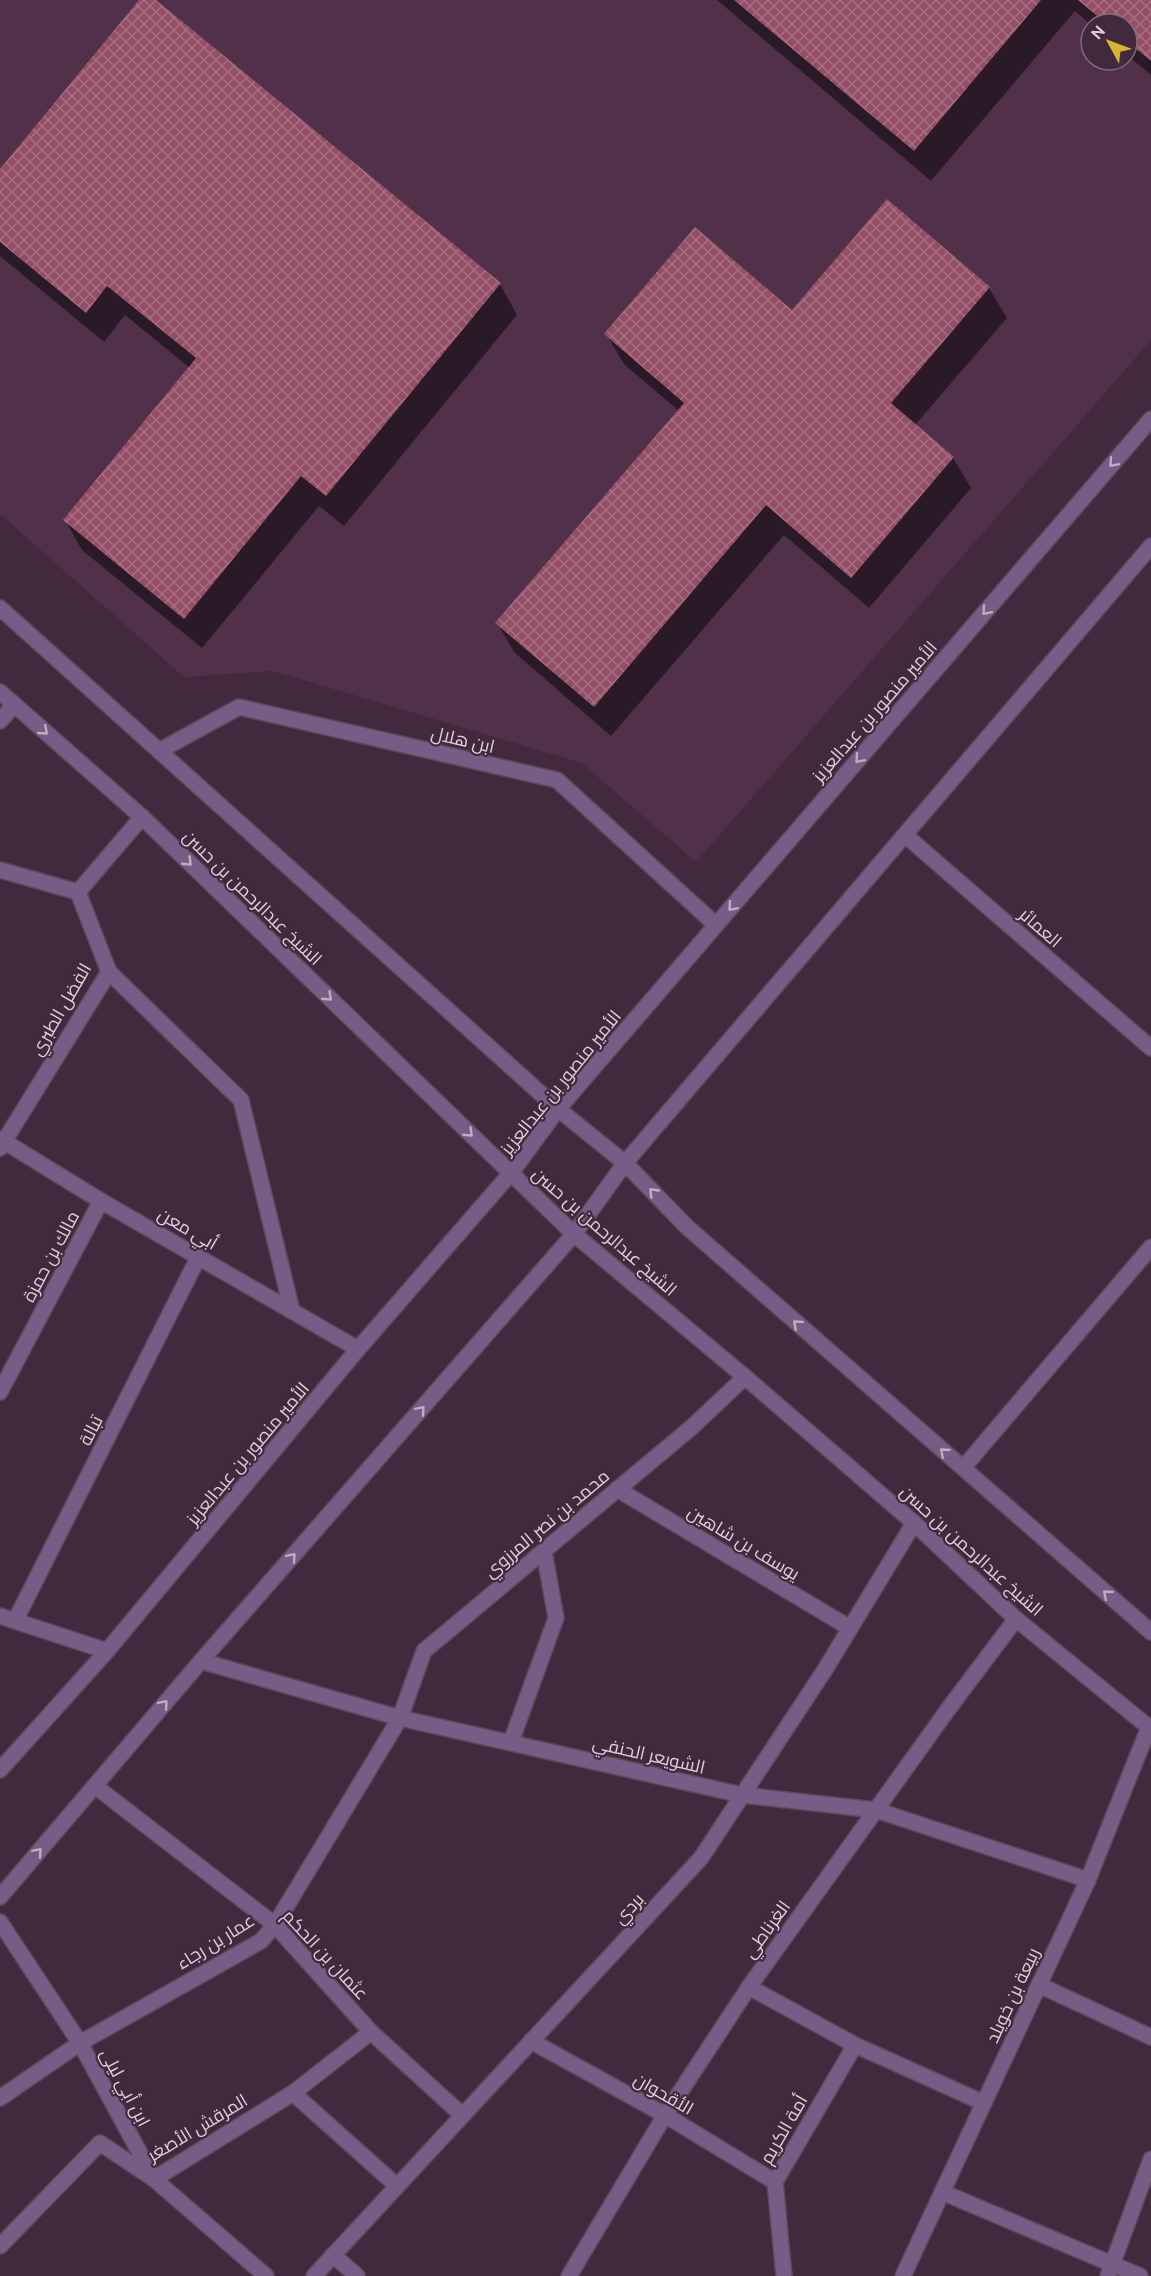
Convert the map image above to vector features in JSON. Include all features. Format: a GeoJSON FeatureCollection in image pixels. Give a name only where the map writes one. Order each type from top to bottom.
{"type":"FeatureCollection","features":[{"type":"Feature","properties":{"kind":"street","name":"الأمير منصور بن عبدالعزيز"},"geometry":{"type":"LineString","coordinates":[[0,1770],[107,1651],[358,1350],[511,1173],[558,1110],[1151,419]]}},
{"type":"Feature","properties":{"kind":"street"},"geometry":{"type":"LineString","coordinates":[[0,1897],[201,1661],[574,1234],[625,1163],[1151,546]]}},
{"type":"Feature","properties":{"kind":"street"},"geometry":{"type":"LineString","coordinates":[[0,608],[558,1110],[625,1163],[687,1227],[1151,1632]]}},
{"type":"Feature","properties":{"kind":"street","name":"الشيخ عبدالرحمن بن حسن"},"geometry":{"type":"LineString","coordinates":[[0,692],[142,817],[574,1234],[914,1523],[1016,1619],[1150,1728]]}},
{"type":"Feature","properties":{"kind":"street"},"geometry":{"type":"LineString","coordinates":[[0,721],[14,705]]}},
{"type":"Feature","properties":{"kind":"street","name":"ابن هلال"},"geometry":{"type":"LineString","coordinates":[[159,751],[239,707],[557,780],[716,925]]}},
{"type":"Feature","properties":{"kind":"street"},"geometry":{"type":"LineString","coordinates":[[0,870],[78,892],[142,817]]}},
{"type":"Feature","properties":{"kind":"street","name":"العمائر"},"geometry":{"type":"LineString","coordinates":[[905,835],[1151,1048]]}},
{"type":"Feature","properties":{"kind":"street","name":"الفضل الطبري"},"geometry":{"type":"LineString","coordinates":[[1,1142],[109,972],[78,892]]}},
{"type":"Feature","properties":{"kind":"street"},"geometry":{"type":"LineString","coordinates":[[109,972],[241,1100],[292,1311]]}},
{"type":"Feature","properties":{"kind":"street","name":"أبي معن"},"geometry":{"type":"LineString","coordinates":[[1,1142],[358,1350]]}},
{"type":"Feature","properties":{"kind":"street","name":"مالك بن حمزة"},"geometry":{"type":"LineString","coordinates":[[0,1392],[101,1201]]}},
{"type":"Feature","properties":{"kind":"street"},"geometry":{"type":"LineString","coordinates":[[963,1468],[1151,1247]]}},
{"type":"Feature","properties":{"kind":"street","name":"تبالة"},"geometry":{"type":"LineString","coordinates":[[15,1621],[198,1256]]}},
{"type":"Feature","properties":{"kind":"street","name":"محمد بن نصر المرزوي"},"geometry":{"type":"LineString","coordinates":[[400,1718],[424,1651],[692,1427],[745,1377]]}},
{"type":"Feature","properties":{"kind":"street","name":"يوسف بن شاهين"},"geometry":{"type":"LineString","coordinates":[[617,1489],[850,1628]]}},
{"type":"Feature","properties":{"kind":"street","name":"بردي"},"geometry":{"type":"LineString","coordinates":[[314,2276],[701,1858],[850,1628],[914,1523]]}},
{"type":"Feature","properties":{"kind":"street"},"geometry":{"type":"LineString","coordinates":[[511,1742],[556,1618],[544,1551]]}},
{"type":"Feature","properties":{"kind":"street"},"geometry":{"type":"LineString","coordinates":[[0,1616],[107,1651]]}},
{"type":"Feature","properties":{"kind":"street","name":"الغرناطي"},"geometry":{"type":"LineString","coordinates":[[568,2276],[665,2115],[749,1987],[1016,1619]]}},
{"type":"Feature","properties":{"kind":"street","name":"الشويعر الحنفي"},"geometry":{"type":"LineString","coordinates":[[201,1661],[400,1718],[742,1795],[876,1810],[1088,1880]]}},
{"type":"Feature","properties":{"kind":"street","name":"عمار بن رجاء"},"geometry":{"type":"LineString","coordinates":[[0,2098],[80,2043],[261,1941],[275,1925],[400,1718]]}},
{"type":"Feature","properties":{"kind":"street","name":"ربيعة بن خويلد"},"geometry":{"type":"LineString","coordinates":[[903,2275],[1088,1880],[1150,1728]]}},
{"type":"Feature","properties":{"kind":"street","name":"عثمان بن الحكم"},"geometry":{"type":"LineString","coordinates":[[95,1786],[275,1925],[371,2032],[462,2115]]}},
{"type":"Feature","properties":{"kind":"street","name":"ابن أبي ليلى"},"geometry":{"type":"LineString","coordinates":[[0,1922],[80,2043],[154,2179],[266,2276]]}},
{"type":"Feature","properties":{"kind":"street"},"geometry":{"type":"LineString","coordinates":[[1039,1985],[1151,2037]]}},
{"type":"Feature","properties":{"kind":"street"},"geometry":{"type":"LineString","coordinates":[[749,1987],[855,2045],[984,2103]]}},
{"type":"Feature","properties":{"kind":"street","name":"المرقش الأصغر"},"geometry":{"type":"LineString","coordinates":[[0,2246],[100,2143],[154,2179],[293,2093],[371,2032]]}},
{"type":"Feature","properties":{"kind":"street","name":"الأقحوان"},"geometry":{"type":"LineString","coordinates":[[531,2041],[665,2115],[775,2182]]}},
{"type":"Feature","properties":{"kind":"street","name":"أمة الكريم"},"geometry":{"type":"LineString","coordinates":[[784,2276],[775,2182],[855,2045]]}},
{"type":"Feature","properties":{"kind":"street"},"geometry":{"type":"LineString","coordinates":[[293,2093],[397,2186]]}},
{"type":"Feature","properties":{"kind":"street"},"geometry":{"type":"LineString","coordinates":[[1110,2270],[1145,2195],[1151,2158]]}},
{"type":"Feature","properties":{"kind":"street"},"geometry":{"type":"LineString","coordinates":[[942,2192],[1110,2270],[1140,2276]]}},
{"type":"Feature","properties":{"kind":"street"},"geometry":{"type":"LineString","coordinates":[[333,2255],[357,2276]]}},
{"type":"Feature","properties":{"kind":"shaded area"},"geometry":{"type":"Polygon","coordinates":[[[0,0],[1151,0],[1151,340],[696,862],[582,763],[273,671],[184,677],[0,514],[0,0]]]}},
{"type":"Feature","properties":{"kind":"building"},"geometry":{"type":"Polygon","coordinates":[[[139,0],[156,0],[501,283],[326,496],[301,476],[184,619],[63,520],[196,358],[107,286],[86,313],[0,242],[0,169],[139,0]]]}},
{"type":"Feature","properties":{"kind":"building"},"geometry":{"type":"Polygon","coordinates":[[[734,0],[1041,0],[914,151],[734,0]]]}},
{"type":"Feature","properties":{"kind":"building"},"geometry":{"type":"Polygon","coordinates":[[[1078,0],[1151,0],[1151,61],[1139,51],[1139,12],[1092,12],[1078,0]]]}},
{"type":"Feature","properties":{"kind":"building"},"geometry":{"type":"Polygon","coordinates":[[[887,199],[990,287],[891,403],[954,457],[851,578],[766,505],[594,707],[495,623],[684,403],[604,334],[695,227],[792,310],[887,199]]]}}]}
